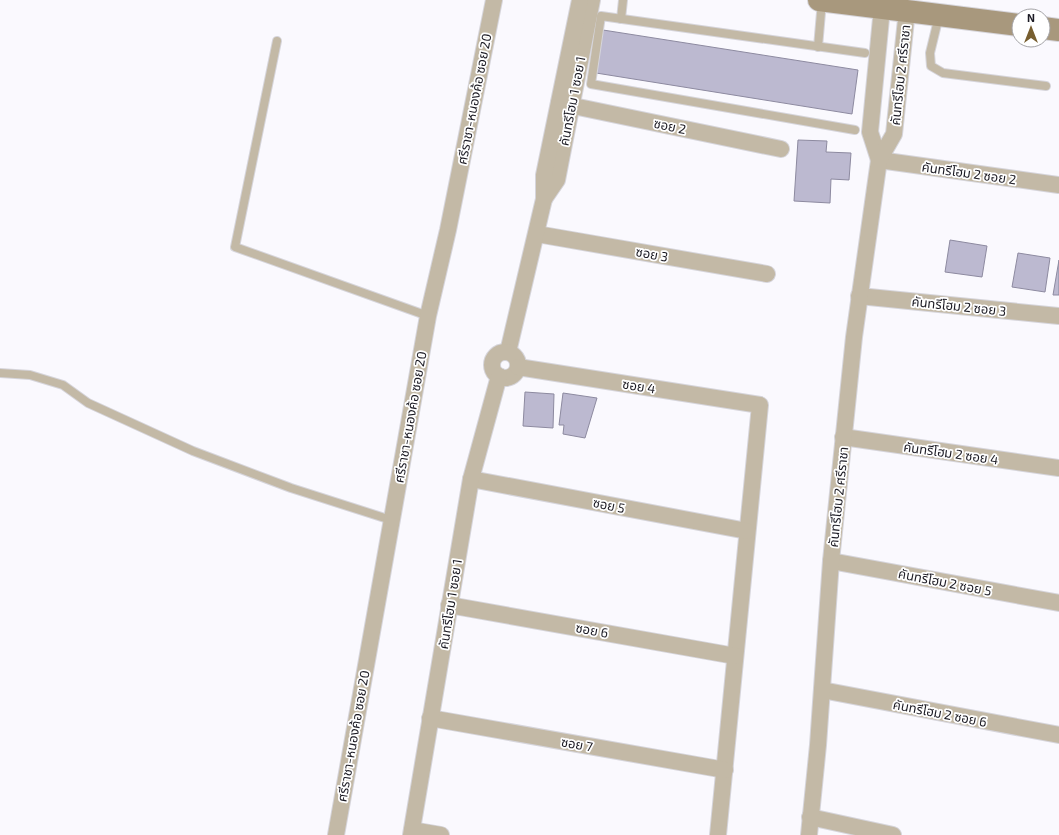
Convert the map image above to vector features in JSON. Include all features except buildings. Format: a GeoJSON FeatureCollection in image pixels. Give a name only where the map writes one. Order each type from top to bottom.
{"type":"FeatureCollection","features":[{"type":"Feature","properties":{"kind":"main road"},"geometry":{"type":"LineString","coordinates":[[821,0],[1011,24]]}},
{"type":"Feature","properties":{"kind":"street","name":"ศรีราชา-หนองค้อ ซอย 20"},"geometry":{"type":"LineString","coordinates":[[336,835],[428,316],[450,223],[494,0]]}},
{"type":"Feature","properties":{"kind":"street","name":"คันทรีโฮม 1 ซอย 1"},"geometry":{"type":"LineString","coordinates":[[508,352],[537,234],[544,199],[557,180],[565,104],[587,0]]}},
{"type":"Feature","properties":{"kind":"street","name":"คันทรีโฮม 2 ศรีราชา"},"geometry":{"type":"LineString","coordinates":[[879,160],[870,132],[882,8]]}},
{"type":"Feature","properties":{"kind":"street","name":"คันทรีโฮม 2 ศรีราชา"},"geometry":{"type":"LineString","coordinates":[[808,835],[818,744],[831,561],[859,296],[879,160],[894,134],[907,10]]}},
{"type":"Feature","properties":{"kind":"street","name":"ซอย 2"},"geometry":{"type":"LineString","coordinates":[[565,104],[781,149]]}},
{"type":"Feature","properties":{"kind":"street","name":"คันทรีโฮม 2 ซอย 2"},"geometry":{"type":"LineString","coordinates":[[879,160],[1059,185]]}},
{"type":"Feature","properties":{"kind":"street","name":"ซอย 3"},"geometry":{"type":"LineString","coordinates":[[537,234],[767,274]]}},
{"type":"Feature","properties":{"kind":"street","name":"คันทรีโฮม 2 ซอย 3"},"geometry":{"type":"LineString","coordinates":[[859,296],[1059,316]]}},
{"type":"Feature","properties":{"kind":"street"},"geometry":{"type":"LineString","coordinates":[[502,352],[508,352],[514,355],[517,360],[518,367],[516,372],[505,378],[494,372],[492,366],[493,360],[497,355],[502,352]]}},
{"type":"Feature","properties":{"kind":"street","name":"ซอย 4"},"geometry":{"type":"LineString","coordinates":[[518,367],[760,405],[747,531]]}},
{"type":"Feature","properties":{"kind":"street","name":"คันทรีโฮม 1 ซอย 1"},"geometry":{"type":"LineString","coordinates":[[411,832],[471,479],[499,376]]}},
{"type":"Feature","properties":{"kind":"street","name":"คันทรีโฮม 2 ซอย 4"},"geometry":{"type":"LineString","coordinates":[[843,437],[1059,468]]}},
{"type":"Feature","properties":{"kind":"street","name":"ซอย 5"},"geometry":{"type":"LineString","coordinates":[[471,479],[747,531]]}},
{"type":"Feature","properties":{"kind":"street"},"geometry":{"type":"LineString","coordinates":[[718,835],[747,531]]}},
{"type":"Feature","properties":{"kind":"street","name":"คันทรีโฮม 2 ซอย 5"},"geometry":{"type":"LineString","coordinates":[[831,561],[1059,603]]}},
{"type":"Feature","properties":{"kind":"street","name":"ซอย 6"},"geometry":{"type":"LineString","coordinates":[[449,605],[735,656]]}},
{"type":"Feature","properties":{"kind":"street","name":"คันทรีโฮม 2 ซอย 6"},"geometry":{"type":"LineString","coordinates":[[822,690],[1059,735]]}},
{"type":"Feature","properties":{"kind":"street","name":"ซอย 7"},"geometry":{"type":"LineString","coordinates":[[430,718],[725,770]]}},
{"type":"Feature","properties":{"kind":"street"},"geometry":{"type":"LineString","coordinates":[[810,816],[893,835]]}},
{"type":"Feature","properties":{"kind":"street"},"geometry":{"type":"LineString","coordinates":[[411,832],[440,835]]}},
{"type":"Feature","properties":{"kind":"lane"},"geometry":{"type":"LineString","coordinates":[[621,19],[623,0]]}},
{"type":"Feature","properties":{"kind":"lane"},"geometry":{"type":"LineString","coordinates":[[818,47],[821,0]]}},
{"type":"Feature","properties":{"kind":"lane"},"geometry":{"type":"LineString","coordinates":[[940,14],[930,53],[931,66],[943,73],[1046,86]]}},
{"type":"Feature","properties":{"kind":"lane"},"geometry":{"type":"LineString","coordinates":[[855,130],[591,84],[601,16],[865,53]]}},
{"type":"Feature","properties":{"kind":"lane"},"geometry":{"type":"LineString","coordinates":[[277,41],[235,247],[428,316]]}},
{"type":"Feature","properties":{"kind":"lane"},"geometry":{"type":"LineString","coordinates":[[0,373],[30,375],[63,385],[88,403],[193,451],[291,488],[391,520]]}}]}
